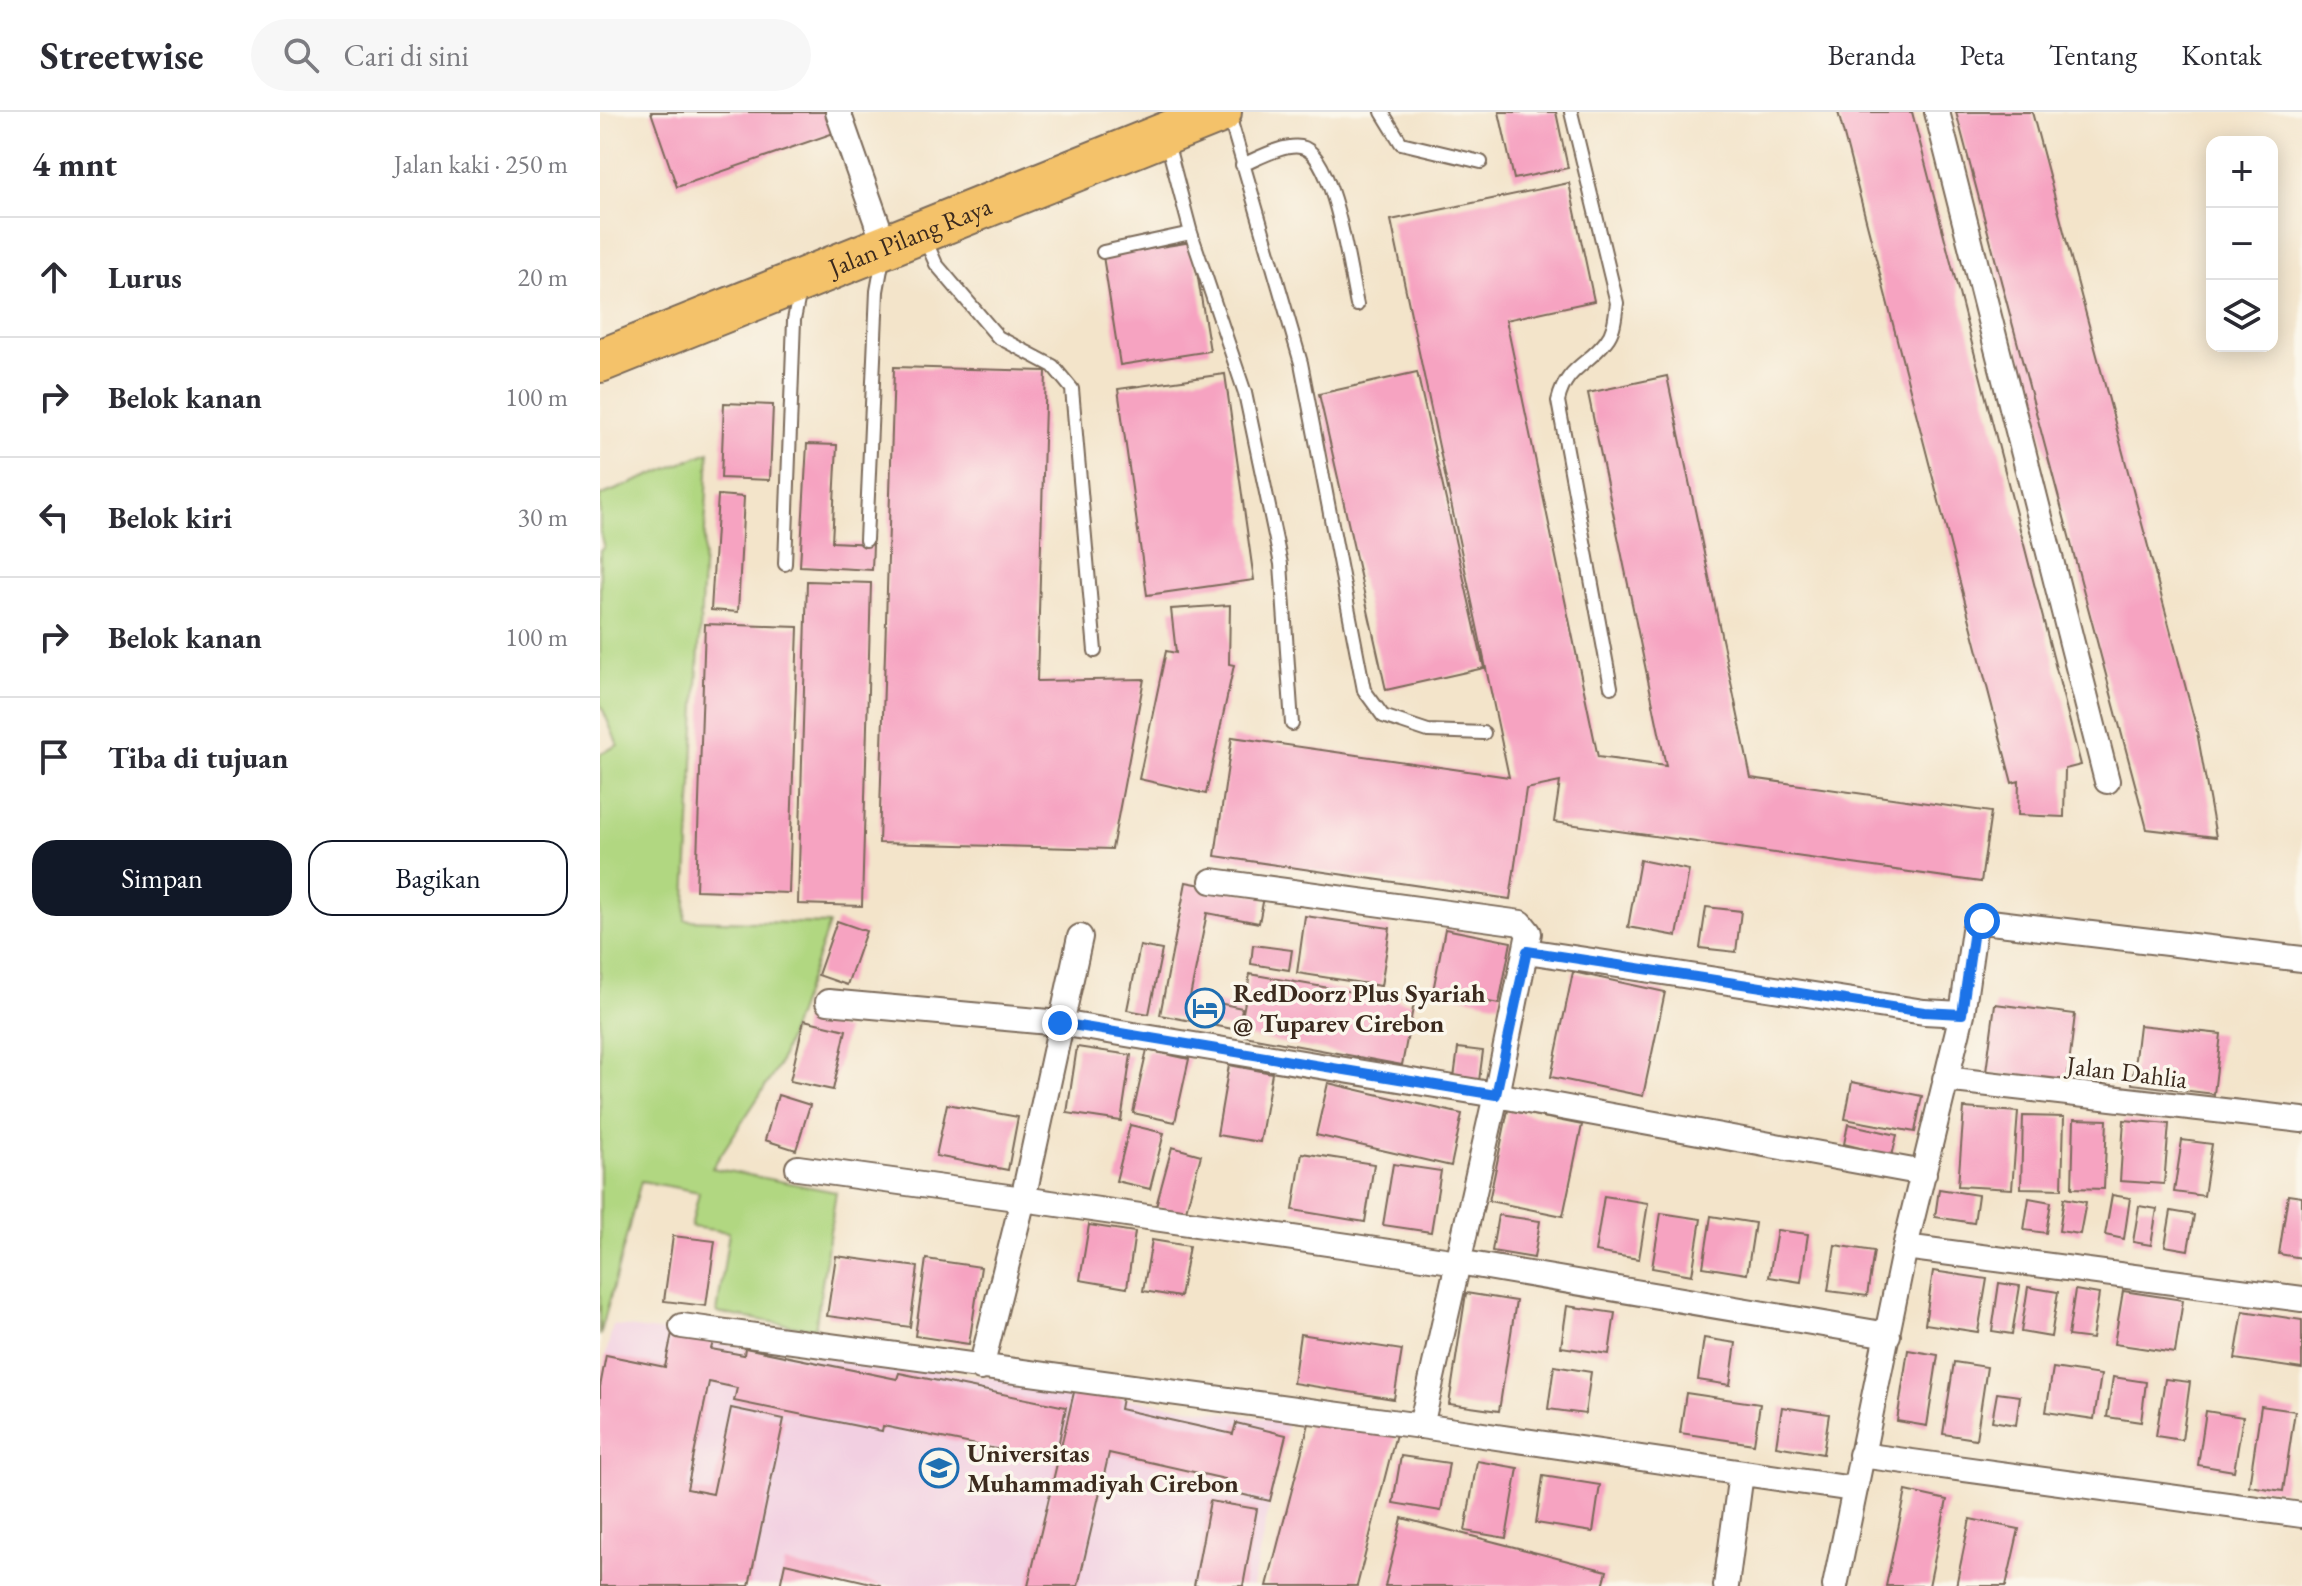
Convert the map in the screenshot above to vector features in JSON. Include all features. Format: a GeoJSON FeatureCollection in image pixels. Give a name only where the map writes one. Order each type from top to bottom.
{"type":"FeatureCollection","features":[{"type":"Feature","properties":{"kind":"highway","name":"Jalan Pilang Raya"},"geometry":{"type":"LineString","coordinates":[[600,361],[1220,112]]}},
{"type":"Feature","properties":{"kind":"street"},"geometry":{"type":"LineString","coordinates":[[838,112],[903,239]]}},
{"type":"Feature","properties":{"kind":"street"},"geometry":{"type":"LineString","coordinates":[[1937,112],[2107,781]]}},
{"type":"Feature","properties":{"kind":"street"},"geometry":{"type":"LineString","coordinates":[[1212,881],[1521,923],[1529,933],[1496,1095],[1421,1426]]}},
{"type":"Feature","properties":{"kind":"street"},"geometry":{"type":"LineString","coordinates":[[1835,1586],[1905,1247],[1962,1014],[1974,930],[1982,921],[2302,959]]}},
{"type":"Feature","properties":{"kind":"street"},"geometry":{"type":"LineString","coordinates":[[981,1368],[1023,1199],[1080,937]]}},
{"type":"Feature","properties":{"kind":"street"},"geometry":{"type":"LineString","coordinates":[[1527,951],[1924,1012],[1962,1014]]}},
{"type":"Feature","properties":{"kind":"street"},"geometry":{"type":"LineString","coordinates":[[828,1002],[1060,1023],[1496,1095],[1924,1173]]}},
{"type":"Feature","properties":{"kind":"street","name":"Jalan Dahlia"},"geometry":{"type":"LineString","coordinates":[[1945,1079],[2302,1120]]}},
{"type":"Feature","properties":{"kind":"street"},"geometry":{"type":"LineString","coordinates":[[798,1168],[1458,1262],[1888,1335]]}},
{"type":"Feature","properties":{"kind":"street"},"geometry":{"type":"LineString","coordinates":[[1905,1247],[2302,1299]]}},
{"type":"Feature","properties":{"kind":"street"},"geometry":{"type":"LineString","coordinates":[[682,1326],[1421,1426],[1853,1489]]}},
{"type":"Feature","properties":{"kind":"street"},"geometry":{"type":"LineString","coordinates":[[1861,1455],[2302,1515]]}},
{"type":"Feature","properties":{"kind":"street"},"geometry":{"type":"LineString","coordinates":[[1726,1586],[1741,1473]]}},
{"type":"Feature","properties":{"kind":"lane"},"geometry":{"type":"LineString","coordinates":[[1228,112],[1301,363],[1364,690],[1383,716],[1428,731],[1484,733]]}},
{"type":"Feature","properties":{"kind":"lane"},"geometry":{"type":"LineString","coordinates":[[1382,112],[1401,143],[1481,162]]}},
{"type":"Feature","properties":{"kind":"lane"},"geometry":{"type":"LineString","coordinates":[[1571,112],[1617,303],[1614,325],[1607,340],[1570,373],[1561,385],[1558,401],[1611,687]]}},
{"type":"Feature","properties":{"kind":"lane"},"geometry":{"type":"LineString","coordinates":[[1165,135],[1191,233],[1245,393],[1281,564],[1292,724]]}},
{"type":"Feature","properties":{"kind":"lane"},"geometry":{"type":"LineString","coordinates":[[1242,165],[1288,147],[1303,147],[1316,156],[1333,194],[1357,305]]}},
{"type":"Feature","properties":{"kind":"lane"},"geometry":{"type":"LineString","coordinates":[[1103,252],[1191,233]]}},
{"type":"Feature","properties":{"kind":"lane"},"geometry":{"type":"LineString","coordinates":[[866,540],[877,291],[903,239],[936,264],[998,337],[1053,366],[1072,389],[1095,651]]}},
{"type":"Feature","properties":{"kind":"lane"},"geometry":{"type":"LineString","coordinates":[[785,564],[794,320],[802,279]]}},
{"type":"Feature","properties":{"kind":"shaded area","name":"Universitas Muhammadiyah Cirebon"},"geometry":{"type":"Polygon","coordinates":[[[613,1325],[745,1348],[1075,1388],[1122,1398],[1288,1422],[1252,1586],[600,1586],[600,1378],[613,1325]]]}},
{"type":"Feature","properties":{"kind":"green space"},"geometry":{"type":"Polygon","coordinates":[[[709,452],[685,920],[829,924],[778,1067],[712,1168],[836,1192],[815,1329],[717,1313],[729,1232],[691,1227],[699,1192],[641,1181],[600,1336],[600,754],[618,745],[600,703],[600,550],[604,548],[600,532],[600,496],[709,452]]]}},
{"type":"Feature","properties":{"kind":"building"},"geometry":{"type":"Polygon","coordinates":[[[651,112],[826,112],[834,133],[677,187],[651,112]]]}},
{"type":"Feature","properties":{"kind":"building"},"geometry":{"type":"Polygon","coordinates":[[[1499,112],[1556,112],[1568,168],[1514,179],[1499,112]]]}},
{"type":"Feature","properties":{"kind":"building"},"geometry":{"type":"Polygon","coordinates":[[[1838,112],[1912,112],[2081,765],[2065,769],[2064,817],[2018,815],[2019,781],[2012,783],[1838,112]]]}},
{"type":"Feature","properties":{"kind":"building"},"geometry":{"type":"Polygon","coordinates":[[[1956,112],[2032,112],[2196,726],[2216,837],[2147,829],[1956,112]]]}},
{"type":"Feature","properties":{"kind":"building"},"geometry":{"type":"Polygon","coordinates":[[[1569,183],[1594,301],[1506,320],[1598,757],[1666,766],[1588,393],[1667,376],[1751,778],[1991,812],[1981,882],[1554,822],[1560,782],[1526,789],[1510,899],[1215,856],[1232,737],[1509,777],[1391,220],[1569,183]]]}},
{"type":"Feature","properties":{"kind":"building"},"geometry":{"type":"Polygon","coordinates":[[[1192,242],[1210,351],[1120,365],[1103,256],[1192,242]]]}},
{"type":"Feature","properties":{"kind":"building"},"geometry":{"type":"Polygon","coordinates":[[[894,367],[1046,371],[1037,681],[1144,679],[1112,849],[879,843],[894,367]]]}},
{"type":"Feature","properties":{"kind":"building"},"geometry":{"type":"Polygon","coordinates":[[[1417,372],[1484,668],[1386,690],[1319,394],[1417,372]]]}},
{"type":"Feature","properties":{"kind":"building"},"geometry":{"type":"Polygon","coordinates":[[[1225,374],[1254,580],[1147,595],[1118,389],[1225,374]]]}},
{"type":"Feature","properties":{"kind":"building"},"geometry":{"type":"Polygon","coordinates":[[[724,403],[773,405],[770,480],[721,478],[724,403]]]}},
{"type":"Feature","properties":{"kind":"building"},"geometry":{"type":"Polygon","coordinates":[[[807,444],[837,445],[832,542],[873,544],[872,570],[800,566],[807,444]]]}},
{"type":"Feature","properties":{"kind":"building"},"geometry":{"type":"Polygon","coordinates":[[[718,495],[744,497],[738,612],[711,610],[718,495]]]}},
{"type":"Feature","properties":{"kind":"building"},"geometry":{"type":"Polygon","coordinates":[[[807,581],[871,583],[862,906],[798,904],[807,581]]]}},
{"type":"Feature","properties":{"kind":"building"},"geometry":{"type":"Polygon","coordinates":[[[1230,605],[1229,664],[1234,665],[1206,794],[1139,779],[1166,651],[1176,653],[1171,609],[1230,605]]]}},
{"type":"Feature","properties":{"kind":"building"},"geometry":{"type":"Polygon","coordinates":[[[705,624],[798,627],[789,893],[696,890],[705,624]]]}},
{"type":"Feature","properties":{"kind":"building"},"geometry":{"type":"Polygon","coordinates":[[[1640,860],[1689,870],[1677,936],[1628,927],[1640,860]]]}},
{"type":"Feature","properties":{"kind":"building"},"geometry":{"type":"Polygon","coordinates":[[[1186,882],[1264,897],[1259,923],[1207,913],[1190,997],[1242,1008],[1238,1030],[1160,1015],[1186,882]]]}},
{"type":"Feature","properties":{"kind":"building"},"geometry":{"type":"Polygon","coordinates":[[[1706,907],[1741,911],[1736,952],[1700,948],[1706,907]]]}},
{"type":"Feature","properties":{"kind":"building"},"geometry":{"type":"Polygon","coordinates":[[[1305,916],[1390,928],[1381,986],[1297,973],[1305,916]]]}},
{"type":"Feature","properties":{"kind":"building"},"geometry":{"type":"Polygon","coordinates":[[[837,921],[866,931],[847,985],[818,975],[837,921]]]}},
{"type":"Feature","properties":{"kind":"building"},"geometry":{"type":"Polygon","coordinates":[[[1445,929],[1511,942],[1499,1004],[1433,991],[1445,929]]]}},
{"type":"Feature","properties":{"kind":"building"},"geometry":{"type":"Polygon","coordinates":[[[1253,945],[1292,950],[1289,970],[1251,964],[1253,945]]]}},
{"type":"Feature","properties":{"kind":"building"},"geometry":{"type":"Polygon","coordinates":[[[1140,946],[1162,950],[1149,1014],[1127,1010],[1140,946]]]}},
{"type":"Feature","properties":{"kind":"building"},"geometry":{"type":"Polygon","coordinates":[[[1573,972],[1665,992],[1643,1096],[1551,1077],[1573,972]]]}},
{"type":"Feature","properties":{"kind":"building"},"geometry":{"type":"Polygon","coordinates":[[[1250,974],[1414,1003],[1402,1065],[1239,1035],[1250,974]]]}},
{"type":"Feature","properties":{"kind":"building"},"geometry":{"type":"Polygon","coordinates":[[[1995,1004],[2075,1014],[2067,1082],[1986,1072],[1995,1004]]]}},
{"type":"Feature","properties":{"kind":"building"},"geometry":{"type":"Polygon","coordinates":[[[804,1020],[846,1030],[833,1090],[790,1081],[804,1020]]]}},
{"type":"Feature","properties":{"kind":"building"},"geometry":{"type":"Polygon","coordinates":[[[2139,1025],[2221,1034],[2214,1094],[2132,1084],[2139,1025]]]}},
{"type":"Feature","properties":{"kind":"building"},"geometry":{"type":"Polygon","coordinates":[[[1077,1047],[1131,1055],[1121,1121],[1067,1113],[1077,1047]]]}},
{"type":"Feature","properties":{"kind":"building"},"geometry":{"type":"Polygon","coordinates":[[[1458,1048],[1483,1051],[1479,1081],[1454,1078],[1458,1048]]]}},
{"type":"Feature","properties":{"kind":"building"},"geometry":{"type":"Polygon","coordinates":[[[1147,1050],[1189,1059],[1175,1122],[1133,1113],[1147,1050]]]}},
{"type":"Feature","properties":{"kind":"building"},"geometry":{"type":"Polygon","coordinates":[[[1229,1065],[1272,1073],[1260,1142],[1217,1135],[1229,1065]]]}},
{"type":"Feature","properties":{"kind":"building"},"geometry":{"type":"Polygon","coordinates":[[[1852,1082],[1922,1096],[1915,1132],[1845,1119],[1852,1082]]]}},
{"type":"Feature","properties":{"kind":"building"},"geometry":{"type":"Polygon","coordinates":[[[1328,1083],[1462,1114],[1451,1166],[1316,1135],[1328,1083]]]}},
{"type":"Feature","properties":{"kind":"building"},"geometry":{"type":"Polygon","coordinates":[[[778,1095],[810,1105],[796,1150],[765,1140],[778,1095]]]}},
{"type":"Feature","properties":{"kind":"building"},"geometry":{"type":"Polygon","coordinates":[[[947,1104],[1018,1117],[1008,1170],[936,1156],[947,1104]]]}},
{"type":"Feature","properties":{"kind":"building"},"geometry":{"type":"Polygon","coordinates":[[[1964,1108],[2018,1112],[2012,1189],[1958,1186],[1964,1108]]]}},
{"type":"Feature","properties":{"kind":"building"},"geometry":{"type":"Polygon","coordinates":[[[1508,1110],[1582,1125],[1563,1216],[1489,1201],[1508,1110]]]}},
{"type":"Feature","properties":{"kind":"building"},"geometry":{"type":"Polygon","coordinates":[[[2023,1116],[2064,1117],[2062,1189],[2021,1188],[2023,1116]]]}},
{"type":"Feature","properties":{"kind":"building"},"geometry":{"type":"Polygon","coordinates":[[[2074,1119],[2107,1120],[2104,1189],[2072,1188],[2074,1119]]]}},
{"type":"Feature","properties":{"kind":"building"},"geometry":{"type":"Polygon","coordinates":[[[2124,1120],[2169,1124],[2164,1184],[2120,1181],[2124,1120]]]}},
{"type":"Feature","properties":{"kind":"building"},"geometry":{"type":"Polygon","coordinates":[[[1848,1124],[1897,1135],[1892,1156],[1844,1144],[1848,1124]]]}},
{"type":"Feature","properties":{"kind":"building"},"geometry":{"type":"Polygon","coordinates":[[[1130,1125],[1164,1133],[1150,1189],[1116,1181],[1130,1125]]]}},
{"type":"Feature","properties":{"kind":"building"},"geometry":{"type":"Polygon","coordinates":[[[2182,1140],[2212,1144],[2204,1196],[2174,1192],[2182,1140]]]}},
{"type":"Feature","properties":{"kind":"building"},"geometry":{"type":"Polygon","coordinates":[[[1172,1147],[1201,1155],[1185,1214],[1156,1206],[1172,1147]]]}},
{"type":"Feature","properties":{"kind":"building"},"geometry":{"type":"Polygon","coordinates":[[[1302,1153],[1374,1164],[1365,1222],[1293,1210],[1302,1153]]]}},
{"type":"Feature","properties":{"kind":"building"},"geometry":{"type":"Polygon","coordinates":[[[1393,1164],[1441,1171],[1431,1232],[1383,1225],[1393,1164]]]}},
{"type":"Feature","properties":{"kind":"building"},"geometry":{"type":"Polygon","coordinates":[[[1939,1189],[1978,1195],[1974,1223],[1935,1217],[1939,1189]]]}},
{"type":"Feature","properties":{"kind":"building"},"geometry":{"type":"Polygon","coordinates":[[[2112,1195],[2130,1198],[2124,1239],[2105,1235],[2112,1195]]]}},
{"type":"Feature","properties":{"kind":"building"},"geometry":{"type":"Polygon","coordinates":[[[2288,1195],[2302,1197],[2302,1258],[2279,1254],[2288,1195]]]}},
{"type":"Feature","properties":{"kind":"building"},"geometry":{"type":"Polygon","coordinates":[[[1604,1196],[1648,1203],[1639,1259],[1595,1252],[1604,1196]]]}},
{"type":"Feature","properties":{"kind":"building"},"geometry":{"type":"Polygon","coordinates":[[[2029,1198],[2051,1202],[2046,1233],[2024,1230],[2029,1198]]]}},
{"type":"Feature","properties":{"kind":"building"},"geometry":{"type":"Polygon","coordinates":[[[2064,1198],[2086,1202],[2080,1234],[2059,1231],[2064,1198]]]}},
{"type":"Feature","properties":{"kind":"building"},"geometry":{"type":"Polygon","coordinates":[[[2139,1206],[2157,1209],[2151,1245],[2133,1242],[2139,1206]]]}},
{"type":"Feature","properties":{"kind":"building"},"geometry":{"type":"Polygon","coordinates":[[[2171,1211],[2194,1215],[2188,1250],[2165,1246],[2171,1211]]]}},
{"type":"Feature","properties":{"kind":"building"},"geometry":{"type":"Polygon","coordinates":[[[1661,1213],[1701,1219],[1692,1275],[1652,1268],[1661,1213]]]}},
{"type":"Feature","properties":{"kind":"building"},"geometry":{"type":"Polygon","coordinates":[[[1498,1215],[1540,1221],[1534,1258],[1492,1251],[1498,1215]]]}},
{"type":"Feature","properties":{"kind":"building"},"geometry":{"type":"Polygon","coordinates":[[[1711,1216],[1755,1223],[1747,1274],[1703,1267],[1711,1216]]]}},
{"type":"Feature","properties":{"kind":"building"},"geometry":{"type":"Polygon","coordinates":[[[1089,1225],[1135,1232],[1127,1288],[1080,1280],[1089,1225]]]}},
{"type":"Feature","properties":{"kind":"building"},"geometry":{"type":"Polygon","coordinates":[[[1777,1230],[1808,1234],[1801,1282],[1769,1277],[1777,1230]]]}},
{"type":"Feature","properties":{"kind":"building"},"geometry":{"type":"Polygon","coordinates":[[[673,1236],[715,1241],[706,1306],[664,1301],[673,1236]]]}},
{"type":"Feature","properties":{"kind":"building"},"geometry":{"type":"Polygon","coordinates":[[[1152,1240],[1189,1246],[1180,1297],[1143,1291],[1152,1240]]]}},
{"type":"Feature","properties":{"kind":"building"},"geometry":{"type":"Polygon","coordinates":[[[1835,1245],[1874,1251],[1867,1296],[1828,1291],[1835,1245]]]}},
{"type":"Feature","properties":{"kind":"building"},"geometry":{"type":"Polygon","coordinates":[[[836,1256],[918,1267],[910,1327],[827,1316],[836,1256]]]}},
{"type":"Feature","properties":{"kind":"building"},"geometry":{"type":"Polygon","coordinates":[[[926,1259],[981,1267],[969,1344],[915,1336],[926,1259]]]}},
{"type":"Feature","properties":{"kind":"building"},"geometry":{"type":"Polygon","coordinates":[[[1933,1271],[1987,1279],[1978,1332],[1925,1324],[1933,1271]]]}},
{"type":"Feature","properties":{"kind":"building"},"geometry":{"type":"Polygon","coordinates":[[[1999,1283],[2020,1286],[2012,1334],[1992,1331],[1999,1283]]]}},
{"type":"Feature","properties":{"kind":"building"},"geometry":{"type":"Polygon","coordinates":[[[2028,1287],[2058,1292],[2051,1337],[2021,1332],[2028,1287]]]}},
{"type":"Feature","properties":{"kind":"building"},"geometry":{"type":"Polygon","coordinates":[[[2075,1290],[2099,1294],[2092,1339],[2068,1336],[2075,1290]]]}},
{"type":"Feature","properties":{"kind":"building"},"geometry":{"type":"Polygon","coordinates":[[[2123,1291],[2183,1300],[2175,1353],[2114,1344],[2123,1291]]]}},
{"type":"Feature","properties":{"kind":"building"},"geometry":{"type":"Polygon","coordinates":[[[1466,1293],[1516,1301],[1499,1411],[1449,1404],[1466,1293]]]}},
{"type":"Feature","properties":{"kind":"building"},"geometry":{"type":"Polygon","coordinates":[[[1567,1306],[1615,1313],[1609,1354],[1561,1347],[1567,1306]]]}},
{"type":"Feature","properties":{"kind":"building"},"geometry":{"type":"Polygon","coordinates":[[[2243,1311],[2302,1320],[2302,1369],[2235,1359],[2243,1311]]]}},
{"type":"Feature","properties":{"kind":"building"},"geometry":{"type":"Polygon","coordinates":[[[672,1333],[713,1342],[711,1349],[744,1355],[745,1348],[897,1379],[899,1373],[1066,1407],[1055,1461],[883,1426],[882,1431],[734,1401],[737,1388],[709,1382],[687,1489],[713,1494],[731,1408],[784,1419],[749,1586],[600,1586],[600,1387],[606,1355],[665,1367],[672,1333]]]}},
{"type":"Feature","properties":{"kind":"building"},"geometry":{"type":"Polygon","coordinates":[[[1300,1334],[1402,1350],[1394,1399],[1293,1383],[1300,1334]]]}},
{"type":"Feature","properties":{"kind":"building"},"geometry":{"type":"Polygon","coordinates":[[[1704,1338],[1736,1343],[1730,1385],[1698,1380],[1704,1338]]]}},
{"type":"Feature","properties":{"kind":"building"},"geometry":{"type":"Polygon","coordinates":[[[1908,1350],[1938,1355],[1927,1426],[1897,1421],[1908,1350]]]}},
{"type":"Feature","properties":{"kind":"building"},"geometry":{"type":"Polygon","coordinates":[[[1954,1362],[1987,1367],[1976,1439],[1943,1434],[1954,1362]]]}},
{"type":"Feature","properties":{"kind":"building"},"geometry":{"type":"Polygon","coordinates":[[[1554,1366],[1591,1372],[1585,1414],[1548,1409],[1554,1366]]]}},
{"type":"Feature","properties":{"kind":"building"},"geometry":{"type":"Polygon","coordinates":[[[2053,1368],[2101,1375],[2094,1419],[2046,1412],[2053,1368]]]}},
{"type":"Feature","properties":{"kind":"building"},"geometry":{"type":"Polygon","coordinates":[[[2113,1377],[2146,1382],[2141,1422],[2107,1417],[2113,1377]]]}},
{"type":"Feature","properties":{"kind":"building"},"geometry":{"type":"Polygon","coordinates":[[[2165,1379],[2190,1382],[2182,1440],[2156,1436],[2165,1379]]]}},
{"type":"Feature","properties":{"kind":"building"},"geometry":{"type":"Polygon","coordinates":[[[1075,1388],[1122,1398],[1120,1409],[1233,1434],[1236,1423],[1286,1435],[1270,1501],[1223,1490],[1225,1479],[1109,1453],[1078,1586],[1028,1586],[1075,1388]]]}},
{"type":"Feature","properties":{"kind":"building"},"geometry":{"type":"Polygon","coordinates":[[[1686,1393],[1760,1404],[1754,1444],[1680,1433],[1686,1393]]]}},
{"type":"Feature","properties":{"kind":"building"},"geometry":{"type":"Polygon","coordinates":[[[1997,1393],[2020,1396],[2016,1425],[1992,1421],[1997,1393]]]}},
{"type":"Feature","properties":{"kind":"building"},"geometry":{"type":"Polygon","coordinates":[[[2261,1406],[2295,1411],[2283,1491],[2249,1486],[2261,1406]]]}},
{"type":"Feature","properties":{"kind":"building"},"geometry":{"type":"Polygon","coordinates":[[[1782,1407],[1829,1414],[1823,1454],[1776,1446],[1782,1407]]]}},
{"type":"Feature","properties":{"kind":"building"},"geometry":{"type":"Polygon","coordinates":[[[2206,1411],[2243,1417],[2234,1471],[2198,1465],[2206,1411]]]}},
{"type":"Feature","properties":{"kind":"building"},"geometry":{"type":"Polygon","coordinates":[[[1312,1412],[1396,1434],[1357,1586],[1267,1586],[1312,1412]]]}},
{"type":"Feature","properties":{"kind":"building"},"geometry":{"type":"Polygon","coordinates":[[[1401,1456],[1449,1463],[1441,1511],[1393,1503],[1401,1456]]]}},
{"type":"Feature","properties":{"kind":"building"},"geometry":{"type":"Polygon","coordinates":[[[1477,1461],[1518,1468],[1506,1538],[1465,1531],[1477,1461]]]}},
{"type":"Feature","properties":{"kind":"building"},"geometry":{"type":"Polygon","coordinates":[[[1543,1476],[1600,1485],[1593,1532],[1536,1523],[1543,1476]]]}},
{"type":"Feature","properties":{"kind":"building"},"geometry":{"type":"Polygon","coordinates":[[[1906,1491],[1947,1500],[1929,1586],[1886,1586],[1906,1491]]]}},
{"type":"Feature","properties":{"kind":"building"},"geometry":{"type":"Polygon","coordinates":[[[1210,1501],[1257,1509],[1243,1586],[1194,1586],[1210,1501]]]}},
{"type":"Feature","properties":{"kind":"building"},"geometry":{"type":"Polygon","coordinates":[[[1402,1518],[1607,1571],[1603,1586],[1385,1586],[1402,1518]]]}},
{"type":"Feature","properties":{"kind":"building"},"geometry":{"type":"Polygon","coordinates":[[[1970,1519],[2019,1529],[2006,1586],[1956,1586],[1970,1519]]]}},
{"type":"Feature","properties":{"kind":"building"},"geometry":{"type":"Polygon","coordinates":[[[785,1563],[880,1585],[880,1586],[780,1586],[785,1563]]]}},
{"type":"Feature","properties":{"kind":"place","name":"RedDoorz Plus Syariah @ Tuparev Cirebon"},"geometry":{"type":"Point","coordinates":[1205,1008]}},
{"type":"Feature","properties":{"kind":"place","name":"Universitas Muhammadiyah Cirebon"},"geometry":{"type":"Point","coordinates":[939,1468]}},
{"type":"Feature","properties":{"kind":"route"},"geometry":{"type":"LineString","coordinates":[[1060,1023],[1496,1095],[1527,951],[1924,1012],[1962,1014],[1974,930],[1982,921]]}}]}
